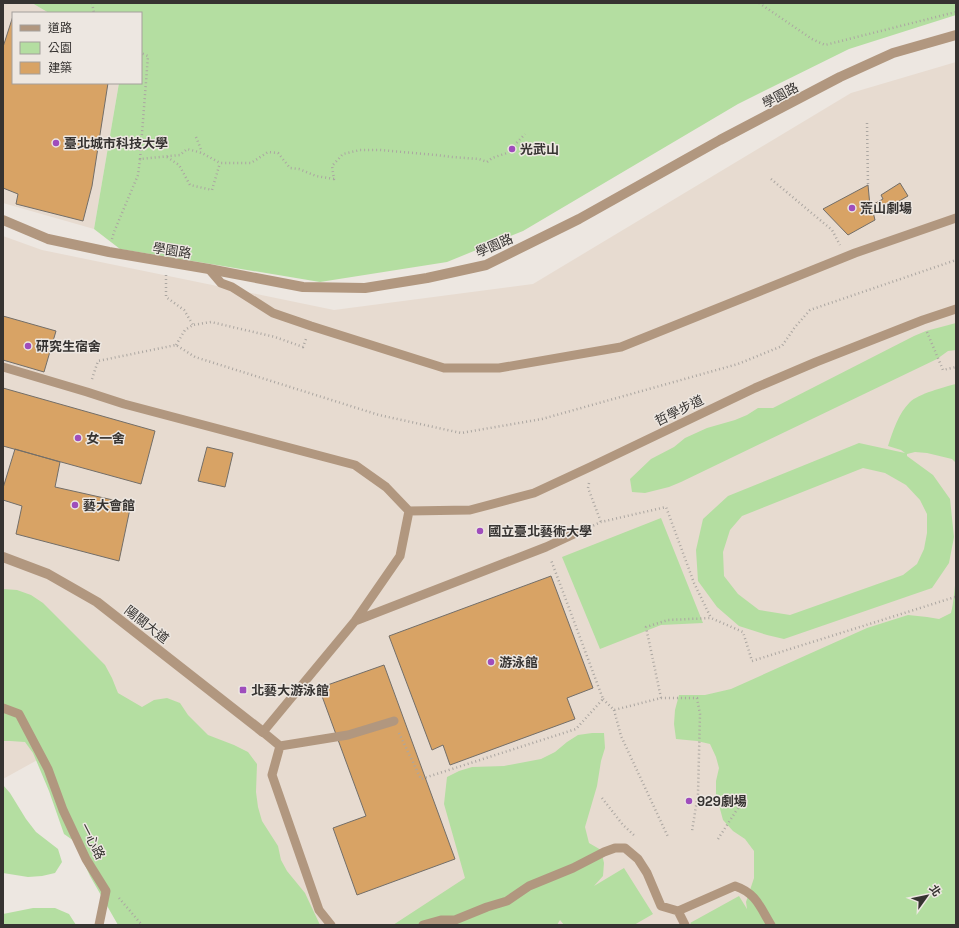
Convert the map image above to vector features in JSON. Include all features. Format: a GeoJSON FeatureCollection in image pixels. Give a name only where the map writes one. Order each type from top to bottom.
{"type":"FeatureCollection","features":[{"type":"Feature","properties":{"kind":"street","name":"學園路"},"geometry":{"type":"LineString","coordinates":[[3,220],[48,239],[115,253],[303,287],[365,288],[427,278],[486,265],[579,219],[720,140],[840,77],[893,53],[956,35]]}},
{"type":"Feature","properties":{"kind":"street","name":"陽關大道"},"geometry":{"type":"LineString","coordinates":[[3,558],[48,574],[97,602],[263,732]]}},
{"type":"Feature","properties":{"kind":"lane"},"geometry":{"type":"LineString","coordinates":[[209,269],[221,283],[232,287],[273,313],[311,326],[444,368],[499,368],[621,347],[846,256],[956,218]]}},
{"type":"Feature","properties":{"kind":"lane","name":"哲學步道"},"geometry":{"type":"LineString","coordinates":[[409,511],[470,510],[534,493],[590,468],[755,388],[816,362],[923,320],[956,309]]}},
{"type":"Feature","properties":{"kind":"lane"},"geometry":{"type":"LineString","coordinates":[[3,367],[124,404],[355,465],[386,487],[409,511],[400,556],[355,621],[263,732],[280,746],[348,735],[394,721]]}},
{"type":"Feature","properties":{"kind":"lane"},"geometry":{"type":"LineString","coordinates":[[355,621],[546,547],[574,534]]}},
{"type":"Feature","properties":{"kind":"lane","name":"一心路"},"geometry":{"type":"LineString","coordinates":[[3,708],[19,714],[48,769],[63,810],[86,859],[106,891],[99,925]]}},
{"type":"Feature","properties":{"kind":"lane"},"geometry":{"type":"LineString","coordinates":[[280,746],[272,775],[319,910],[331,925]]}},
{"type":"Feature","properties":{"kind":"lane"},"geometry":{"type":"LineString","coordinates":[[423,925],[441,920],[455,920],[487,907],[507,901],[529,886],[573,868],[615,848],[625,848],[638,859],[647,873],[661,906],[678,911],[735,886],[744,889],[756,898],[771,925]]}},
{"type":"Feature","properties":{"kind":"lane"},"geometry":{"type":"LineString","coordinates":[[678,911],[685,925]]}},
{"type":"Feature","properties":{"kind":"path"},"geometry":{"type":"LineString","coordinates":[[760,3],[812,39],[824,45],[956,12]]}},
{"type":"Feature","properties":{"kind":"path"},"geometry":{"type":"LineString","coordinates":[[114,232],[138,175],[148,56],[142,53]]}},
{"type":"Feature","properties":{"kind":"path"},"geometry":{"type":"LineString","coordinates":[[867,123],[868,185]]}},
{"type":"Feature","properties":{"kind":"path"},"geometry":{"type":"LineString","coordinates":[[140,159],[180,155],[187,149],[202,153],[220,163],[251,163],[268,152],[278,153],[290,168],[299,169],[316,176],[334,179],[332,166],[343,154],[360,150],[380,150],[479,159],[487,162],[492,158],[507,153],[526,134]]}},
{"type":"Feature","properties":{"kind":"path"},"geometry":{"type":"LineString","coordinates":[[196,137],[202,153]]}},
{"type":"Feature","properties":{"kind":"path"},"geometry":{"type":"LineString","coordinates":[[166,156],[179,165],[190,185],[212,190],[220,163]]}},
{"type":"Feature","properties":{"kind":"path"},"geometry":{"type":"LineString","coordinates":[[771,179],[832,230],[846,256]]}},
{"type":"Feature","properties":{"kind":"path"},"geometry":{"type":"LineString","coordinates":[[166,270],[166,297],[184,310],[193,325]]}},
{"type":"Feature","properties":{"kind":"path"},"geometry":{"type":"LineString","coordinates":[[923,320],[943,370],[956,367]]}},
{"type":"Feature","properties":{"kind":"path"},"geometry":{"type":"LineString","coordinates":[[87,392],[98,361],[176,344],[185,330],[193,325],[211,322],[276,337],[303,347],[311,326]]}},
{"type":"Feature","properties":{"kind":"path"},"geometry":{"type":"LineString","coordinates":[[588,488],[600,522],[666,507],[694,583],[711,618]]}},
{"type":"Feature","properties":{"kind":"path"},"geometry":{"type":"LineString","coordinates":[[546,547],[603,699],[614,710],[621,736],[668,837]]}},
{"type":"Feature","properties":{"kind":"path"},"geometry":{"type":"LineString","coordinates":[[661,698],[646,627],[668,620],[711,618],[743,632],[752,661],[955,597]]}},
{"type":"Feature","properties":{"kind":"path"},"geometry":{"type":"LineString","coordinates":[[614,710],[661,698],[697,698],[700,714],[698,794],[692,831]]}},
{"type":"Feature","properties":{"kind":"path"},"geometry":{"type":"LineString","coordinates":[[394,721],[421,779],[576,729],[603,699]]}},
{"type":"Feature","properties":{"kind":"path"},"geometry":{"type":"LineString","coordinates":[[602,798],[623,825],[638,839]]}},
{"type":"Feature","properties":{"kind":"path"},"geometry":{"type":"LineString","coordinates":[[718,839],[738,808]]}},
{"type":"Feature","properties":{"kind":"path"},"geometry":{"type":"LineString","coordinates":[[101,881],[118,897],[142,925]]}},
{"type":"Feature","properties":{"kind":"shaded area","name":"臺北城市科技大學"},"geometry":{"type":"Polygon","coordinates":[[[3,3],[32,3],[47,12],[12,12],[12,84],[119,84],[94,229],[3,203],[3,3]]]}},
{"type":"Feature","properties":{"kind":"shaded area","name":"國立臺北藝術大學"},"geometry":{"type":"Polygon","coordinates":[[[956,62],[956,869],[922,925],[180,925],[50,753],[3,779],[3,236],[42,250],[334,310],[533,284],[851,93],[956,62]]]}},
{"type":"Feature","properties":{"kind":"green space"},"geometry":{"type":"Polygon","coordinates":[[[32,3],[956,3],[956,15],[849,49],[738,104],[523,231],[447,262],[320,282],[120,249],[94,229],[119,84],[142,84],[142,12],[47,12],[32,3]]]}},
{"type":"Feature","properties":{"kind":"green space"},"geometry":{"type":"Polygon","coordinates":[[[956,323],[956,350],[948,351],[937,359],[681,482],[669,487],[645,493],[632,492],[630,479],[651,459],[674,447],[685,438],[707,428],[735,420],[758,408],[773,408],[914,336],[926,331],[956,323]]]}},
{"type":"Feature","properties":{"kind":"green space"},"geometry":{"type":"Polygon","coordinates":[[[956,384],[956,463],[952,459],[927,453],[915,452],[907,454],[907,456],[933,475],[950,499],[954,537],[949,563],[932,588],[784,639],[739,626],[717,607],[698,581],[696,550],[703,519],[728,496],[859,443],[905,453],[901,450],[888,446],[896,423],[902,412],[910,402],[919,396],[956,384]],[[863,468],[742,516],[730,530],[723,552],[724,576],[738,594],[759,610],[790,615],[903,575],[917,564],[924,549],[927,533],[927,514],[920,500],[906,485],[885,473],[863,468]]]}},
{"type":"Feature","properties":{"kind":"green space"},"geometry":{"type":"Polygon","coordinates":[[[661,518],[703,623],[661,625],[600,649],[562,557],[661,518]]]}},
{"type":"Feature","properties":{"kind":"green space"},"geometry":{"type":"Polygon","coordinates":[[[956,579],[956,925],[692,925],[690,923],[739,896],[747,909],[746,902],[754,878],[754,851],[745,839],[733,831],[723,820],[716,794],[716,781],[719,768],[710,744],[676,739],[674,724],[675,710],[679,695],[705,695],[731,689],[867,628],[908,615],[939,619],[951,613],[956,579]]]}},
{"type":"Feature","properties":{"kind":"green space"},"geometry":{"type":"Polygon","coordinates":[[[3,589],[17,590],[31,595],[43,603],[105,665],[118,693],[142,707],[154,700],[167,698],[180,703],[188,715],[208,735],[248,752],[257,764],[256,792],[262,821],[278,846],[281,860],[287,871],[305,893],[320,925],[118,925],[90,876],[74,841],[64,834],[49,791],[33,753],[25,742],[3,741],[3,589]]]}},
{"type":"Feature","properties":{"kind":"green space"},"geometry":{"type":"Polygon","coordinates":[[[604,733],[605,748],[601,761],[597,786],[585,827],[589,843],[601,850],[604,863],[603,876],[594,886],[624,868],[653,914],[634,925],[564,925],[560,920],[557,925],[393,925],[465,878],[444,804],[447,777],[472,767],[504,766],[541,759],[555,752],[578,735],[604,733]]]}},
{"type":"Feature","properties":{"kind":"green space"},"geometry":{"type":"Polygon","coordinates":[[[3,785],[36,832],[58,849],[62,862],[55,873],[28,877],[3,873],[3,785]]]}},
{"type":"Feature","properties":{"kind":"green space"},"geometry":{"type":"Polygon","coordinates":[[[33,908],[55,908],[69,914],[76,925],[3,925],[3,914],[33,908]]]}},
{"type":"Feature","properties":{"kind":"building","name":"臺北城市科技大學"},"geometry":{"type":"Polygon","coordinates":[[[12,19],[12,84],[108,84],[92,186],[83,221],[16,204],[18,194],[3,188],[3,47],[12,19]]]}},
{"type":"Feature","properties":{"kind":"building","name":"荒山劇場"},"geometry":{"type":"Polygon","coordinates":[[[900,183],[908,196],[889,207],[886,204],[873,212],[875,220],[848,235],[823,209],[868,185],[870,206],[883,199],[881,195],[900,183]]]}},
{"type":"Feature","properties":{"kind":"building","name":"研究生宿舍"},"geometry":{"type":"Polygon","coordinates":[[[3,316],[56,331],[44,372],[3,360],[3,316]]]}},
{"type":"Feature","properties":{"kind":"building","name":"女一舍"},"geometry":{"type":"Polygon","coordinates":[[[3,388],[155,431],[141,484],[3,446],[3,388]]]}},
{"type":"Feature","properties":{"kind":"building"},"geometry":{"type":"Polygon","coordinates":[[[207,447],[233,453],[225,487],[198,481],[207,447]]]}},
{"type":"Feature","properties":{"kind":"building","name":"藝大會館"},"geometry":{"type":"Polygon","coordinates":[[[15,449],[60,462],[55,487],[131,504],[119,561],[16,534],[22,506],[3,500],[3,488],[15,449]]]}},
{"type":"Feature","properties":{"kind":"building","name":"游泳館"},"geometry":{"type":"Polygon","coordinates":[[[551,576],[593,688],[567,698],[575,719],[450,765],[443,745],[432,750],[389,636],[551,576]]]}},
{"type":"Feature","properties":{"kind":"building"},"geometry":{"type":"Polygon","coordinates":[[[384,665],[455,859],[357,895],[333,828],[366,816],[319,688],[384,665]]]}},
{"type":"Feature","properties":{"kind":"place","name":"臺北城市科技大學"},"geometry":{"type":"Point","coordinates":[56,143]}},
{"type":"Feature","properties":{"kind":"place","name":"光武山"},"geometry":{"type":"Point","coordinates":[512,149]}},
{"type":"Feature","properties":{"kind":"place","name":"荒山劇場"},"geometry":{"type":"Point","coordinates":[852,208]}},
{"type":"Feature","properties":{"kind":"place","name":"研究生宿舍"},"geometry":{"type":"Point","coordinates":[28,346]}},
{"type":"Feature","properties":{"kind":"place","name":"女一舍"},"geometry":{"type":"Point","coordinates":[78,438]}},
{"type":"Feature","properties":{"kind":"place","name":"藝大會館"},"geometry":{"type":"Point","coordinates":[75,505]}},
{"type":"Feature","properties":{"kind":"place","name":"國立臺北藝術大學"},"geometry":{"type":"Point","coordinates":[480,531]}},
{"type":"Feature","properties":{"kind":"place","name":"游泳館"},"geometry":{"type":"Point","coordinates":[491,662]}},
{"type":"Feature","properties":{"kind":"place","name":"北藝大游泳館"},"geometry":{"type":"Point","coordinates":[243,690]}},
{"type":"Feature","properties":{"kind":"place","name":"929劇場"},"geometry":{"type":"Point","coordinates":[689,801]}}]}
